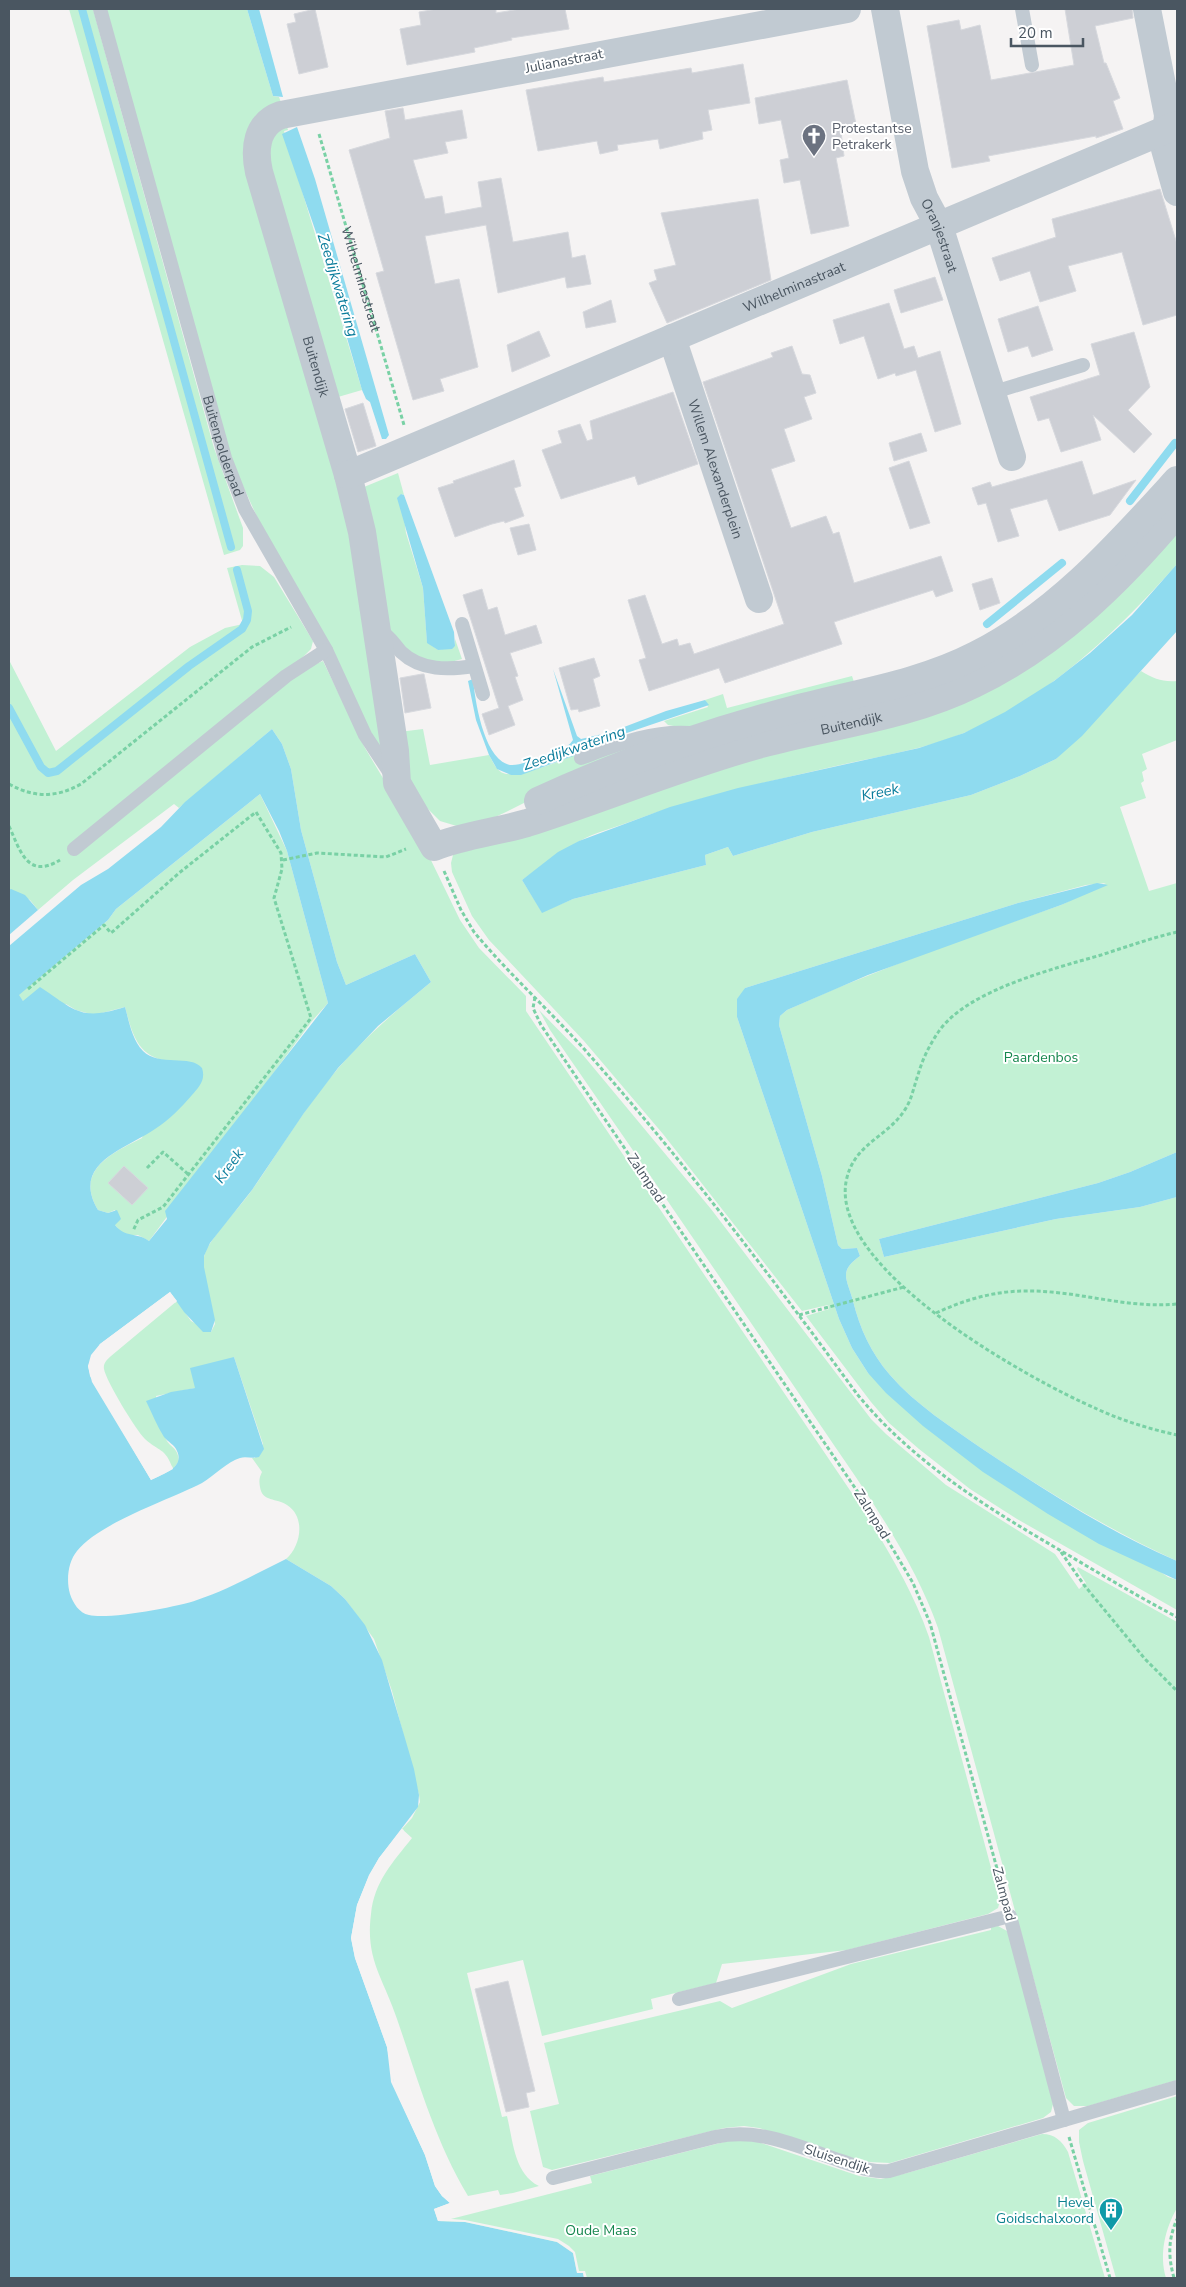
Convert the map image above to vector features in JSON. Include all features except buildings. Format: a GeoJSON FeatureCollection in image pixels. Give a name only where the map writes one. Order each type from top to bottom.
{"type":"FeatureCollection","features":[{"type":"Feature","properties":{"kind":"street","name":"Julianastraat"},"geometry":{"type":"LineString","coordinates":[[281,115],[720,20],[847,9]]}},
{"type":"Feature","properties":{"kind":"street","name":"Oranjestraat"},"geometry":{"type":"LineString","coordinates":[[885,9],[915,171],[924,198],[939,226],[1012,457]]}},
{"type":"Feature","properties":{"kind":"street"},"geometry":{"type":"LineString","coordinates":[[1147,9],[1172,127],[1165,150],[1177,192]]}},
{"type":"Feature","properties":{"kind":"street","name":"Buitendijk"},"geometry":{"type":"LineString","coordinates":[[281,115],[268,122],[263,128],[257,143],[256,159],[348,475],[362,532],[395,751],[396,782]]}},
{"type":"Feature","properties":{"kind":"street","name":"Wilhelminastraat"},"geometry":{"type":"LineString","coordinates":[[348,475],[1172,127]]}},
{"type":"Feature","properties":{"kind":"street","name":"Willem Alexanderplein"},"geometry":{"type":"LineString","coordinates":[[672,338],[759,600]]}},
{"type":"Feature","properties":{"kind":"street","name":"Buitendijk"},"geometry":{"type":"LineString","coordinates":[[472,835],[536,802],[587,780],[711,735],[785,712],[934,673],[984,651],[1041,615],[1079,583],[1177,480]]}},
{"type":"Feature","properties":{"kind":"street","name":"Buitendijk"},"geometry":{"type":"LineString","coordinates":[[434,847],[472,835],[526,823],[688,766],[760,744],[903,710],[972,685],[1042,643],[1088,607],[1139,557],[1177,513]]}},
{"type":"Feature","properties":{"kind":"street","name":"Buitenpolderpad"},"geometry":{"type":"LineString","coordinates":[[396,782],[434,847]]}},
{"type":"Feature","properties":{"kind":"lane","name":"Buitenpolderpad"},"geometry":{"type":"LineString","coordinates":[[100,9],[225,458],[246,509],[326,650],[365,735],[396,782]]}},
{"type":"Feature","properties":{"kind":"lane"},"geometry":{"type":"LineString","coordinates":[[1022,9],[1032,65]]}},
{"type":"Feature","properties":{"kind":"lane"},"geometry":{"type":"LineString","coordinates":[[991,393],[1083,365]]}},
{"type":"Feature","properties":{"kind":"lane"},"geometry":{"type":"LineString","coordinates":[[462,624],[483,694]]}},
{"type":"Feature","properties":{"kind":"lane"},"geometry":{"type":"LineString","coordinates":[[377,630],[387,635],[408,658],[421,665],[454,668],[474,666]]}},
{"type":"Feature","properties":{"kind":"lane"},"geometry":{"type":"LineString","coordinates":[[74,848],[286,676],[326,650]]}},
{"type":"Feature","properties":{"kind":"lane","name":"Buitendijk"},"geometry":{"type":"LineString","coordinates":[[581,758],[653,735],[672,732],[711,735]]}},
{"type":"Feature","properties":{"kind":"lane"},"geometry":{"type":"LineString","coordinates":[[679,2000],[1010,1916]]}},
{"type":"Feature","properties":{"kind":"lane","name":"Zalmpad"},"geometry":{"type":"LineString","coordinates":[[1010,1916],[1064,2120]]}},
{"type":"Feature","properties":{"kind":"lane","name":"Sluisendijk"},"geometry":{"type":"LineString","coordinates":[[553,2178],[740,2132],[769,2136],[866,2170],[890,2171],[1177,2087]]}},
{"type":"Feature","properties":{"kind":"path","name":"Wilhelminastraat"},"geometry":{"type":"LineString","coordinates":[[312,109],[411,448]]}},
{"type":"Feature","properties":{"kind":"path"},"geometry":{"type":"LineString","coordinates":[[9,784],[33,794],[46,796],[70,790],[81,784],[252,647],[286,630],[308,616]]}},
{"type":"Feature","properties":{"kind":"path"},"geometry":{"type":"LineString","coordinates":[[28,989],[104,925],[111,933],[179,874],[256,812],[273,837],[285,860],[274,898],[311,1018],[163,1207],[138,1220],[133,1231]]}},
{"type":"Feature","properties":{"kind":"path"},"geometry":{"type":"LineString","coordinates":[[9,826],[21,853],[30,864],[45,867],[61,859],[74,848]]}},
{"type":"Feature","properties":{"kind":"path"},"geometry":{"type":"LineString","coordinates":[[434,847],[461,910],[474,932],[585,1050],[659,1136],[799,1315],[867,1406],[911,1449],[961,1489],[1060,1550],[1177,1617]]}},
{"type":"Feature","properties":{"kind":"path"},"geometry":{"type":"LineString","coordinates":[[285,860],[312,853],[381,858],[397,854]]}},
{"type":"Feature","properties":{"kind":"path"},"geometry":{"type":"LineString","coordinates":[[1177,932],[1059,967],[999,990],[962,1009],[940,1031],[921,1066],[906,1109],[862,1149],[851,1165],[846,1183],[848,1212],[862,1240],[884,1269],[936,1313],[996,1357],[1058,1391],[1127,1421],[1177,1435]]}},
{"type":"Feature","properties":{"kind":"path","name":"Zalmpad"},"geometry":{"type":"LineString","coordinates":[[535,997],[533,1008],[541,1025],[852,1483],[883,1530],[913,1583],[934,1634],[1010,1916]]}},
{"type":"Feature","properties":{"kind":"path"},"geometry":{"type":"LineString","coordinates":[[147,1168],[164,1152],[189,1174]]}},
{"type":"Feature","properties":{"kind":"path"},"geometry":{"type":"LineString","coordinates":[[799,1315],[904,1287]]}},
{"type":"Feature","properties":{"kind":"path"},"geometry":{"type":"LineString","coordinates":[[936,1313],[973,1299],[1002,1292],[1024,1291],[1054,1293],[1135,1305],[1177,1304]]}},
{"type":"Feature","properties":{"kind":"path"},"geometry":{"type":"LineString","coordinates":[[1060,1550],[1090,1593],[1145,1659],[1177,1691]]}},
{"type":"Feature","properties":{"kind":"path"},"geometry":{"type":"LineString","coordinates":[[1064,2120],[1110,2278]]}},
{"type":"Feature","properties":{"kind":"path"},"geometry":{"type":"LineString","coordinates":[[1174,2278],[1169,2249],[1171,2234],[1177,2219]]}},
{"type":"Feature","properties":{"kind":"green space"},"geometry":{"type":"Polygon","coordinates":[[[69,9],[93,9],[214,448],[243,528],[243,546],[240,550],[224,555],[69,9]]]}},
{"type":"Feature","properties":{"kind":"green space"},"geometry":{"type":"Polygon","coordinates":[[[105,9],[247,9],[273,96],[279,97],[282,105],[256,118],[341,474],[382,754],[265,534],[231,458],[105,9]]]}},
{"type":"Feature","properties":{"kind":"green space"},"geometry":{"type":"Polygon","coordinates":[[[286,123],[288,130],[284,131],[362,390],[338,397],[263,157],[281,124],[286,123]]]}},
{"type":"Feature","properties":{"kind":"green space"},"geometry":{"type":"Polygon","coordinates":[[[398,473],[404,495],[401,494],[406,533],[423,588],[427,642],[438,650],[455,646],[455,639],[462,659],[447,663],[426,660],[409,652],[382,624],[377,548],[370,507],[362,502],[364,487],[398,473]]]}},
{"type":"Feature","properties":{"kind":"green space","name":"Paardenbos"},"geometry":{"type":"Polygon","coordinates":[[[1177,521],[1177,564],[1149,595],[1126,619],[1076,664],[1022,703],[994,719],[964,733],[933,744],[735,790],[660,811],[585,838],[522,880],[542,912],[573,899],[706,865],[705,855],[728,847],[733,856],[812,832],[971,795],[1020,776],[1056,759],[1141,671],[1158,679],[1177,681],[1177,740],[1142,754],[1147,769],[1142,772],[1144,781],[1141,783],[1146,798],[1120,807],[1149,891],[1177,883],[1177,1152],[1098,1183],[879,1239],[884,1257],[1056,1219],[1140,1207],[1177,1197],[1177,1561],[1078,1509],[984,1450],[922,1406],[883,1367],[863,1331],[847,1281],[846,1276],[849,1267],[860,1256],[857,1248],[842,1249],[838,1245],[822,1176],[779,1025],[780,1016],[787,1010],[837,988],[930,951],[1061,905],[1106,883],[1086,885],[1018,903],[745,988],[737,1017],[839,1319],[852,1348],[868,1373],[1168,1577],[1177,1580],[1177,1610],[1017,1519],[970,1489],[889,1423],[806,1316],[829,1309],[828,1305],[802,1311],[663,1134],[584,1041],[489,940],[472,916],[452,872],[451,863],[454,851],[826,731],[1177,521]]]}},
{"type":"Feature","properties":{"kind":"green space"},"geometry":{"type":"Polygon","coordinates":[[[242,565],[260,566],[274,577],[313,641],[311,649],[300,660],[306,668],[323,661],[365,748],[427,852],[460,920],[479,948],[526,996],[526,1011],[866,1514],[893,1559],[909,1589],[929,1637],[1000,1901],[998,1908],[988,1914],[847,1950],[722,1964],[716,1983],[651,1999],[653,2009],[542,2036],[523,1960],[467,1973],[502,2117],[507,2116],[519,2165],[531,2181],[539,2186],[513,2193],[500,2195],[498,2190],[468,2196],[456,2175],[437,2132],[373,1957],[370,1930],[371,1914],[376,1892],[386,1873],[412,1838],[402,1829],[412,1818],[420,1802],[392,1691],[374,1639],[345,1599],[331,1586],[286,1559],[295,1547],[298,1539],[299,1524],[293,1510],[261,1492],[259,1481],[262,1472],[252,1458],[255,1458],[263,1444],[234,1357],[195,1388],[156,1396],[165,1437],[178,1456],[179,1461],[173,1469],[164,1453],[145,1439],[135,1426],[110,1384],[104,1369],[106,1362],[111,1356],[177,1301],[191,1321],[211,1332],[215,1324],[203,1265],[206,1250],[211,1242],[252,1190],[304,1112],[335,1072],[374,1031],[431,982],[415,954],[346,985],[337,962],[301,830],[291,769],[282,744],[272,729],[179,808],[174,804],[73,880],[38,910],[30,900],[9,890],[9,660],[56,751],[190,647],[225,628],[243,624],[227,568],[242,565]]]}},
{"type":"Feature","properties":{"kind":"green space"},"geometry":{"type":"Polygon","coordinates":[[[852,676],[856,688],[696,730],[668,725],[664,721],[708,707],[705,700],[723,694],[727,708],[852,676]]]}},
{"type":"Feature","properties":{"kind":"green space"},"geometry":{"type":"Polygon","coordinates":[[[423,729],[430,765],[489,755],[498,770],[503,773],[512,774],[526,772],[558,762],[614,737],[615,740],[647,741],[480,824],[460,827],[440,821],[425,806],[410,782],[399,732],[423,729]]]}},
{"type":"Feature","properties":{"kind":"green space"},"geometry":{"type":"Polygon","coordinates":[[[260,794],[287,851],[328,1003],[312,1021],[149,1241],[138,1235],[126,1235],[115,1225],[115,1210],[108,1213],[98,1210],[92,1196],[91,1184],[93,1174],[109,1157],[142,1138],[167,1061],[157,1058],[142,1049],[133,1034],[125,1007],[94,1015],[76,1010],[66,1004],[23,1001],[18,995],[108,920],[116,909],[260,794]]]}},
{"type":"Feature","properties":{"kind":"green space"},"geometry":{"type":"Polygon","coordinates":[[[539,1010],[583,1055],[711,1209],[871,1419],[886,1434],[946,1485],[1055,1554],[1079,1589],[1086,1583],[1077,1569],[1078,1567],[1177,1622],[1177,2080],[1088,2106],[1074,2106],[1066,2098],[938,1628],[912,1569],[878,1511],[550,1030],[539,1010]]]}},
{"type":"Feature","properties":{"kind":"green space"},"geometry":{"type":"Polygon","coordinates":[[[998,1926],[1007,1931],[1011,1940],[1053,2104],[1051,2112],[1043,2118],[890,2163],[855,2159],[759,2128],[744,2126],[724,2128],[552,2170],[543,2167],[530,2111],[559,2104],[544,2043],[720,2001],[732,2008],[851,1964],[991,1930],[991,1927],[998,1926]]]}},
{"type":"Feature","properties":{"kind":"green space"},"geometry":{"type":"Polygon","coordinates":[[[1177,2096],[1177,2208],[1169,2224],[1164,2242],[1163,2260],[1166,2278],[1116,2278],[1083,2161],[1079,2142],[1079,2130],[1088,2123],[1177,2096]]]}},
{"type":"Feature","properties":{"kind":"green space","name":"Oude Maas"},"geometry":{"type":"Polygon","coordinates":[[[1042,2134],[1051,2135],[1058,2139],[1068,2152],[1105,2278],[457,2278],[431,2224],[592,2183],[590,2176],[728,2141],[752,2140],[859,2176],[881,2179],[1042,2134]]]}},
{"type":"Feature","properties":{"kind":"water"},"geometry":{"type":"Polygon","coordinates":[[[247,9],[259,9],[283,97],[273,96],[247,9]]]}},
{"type":"Feature","properties":{"kind":"water","name":"Zeedijkwatering"},"geometry":{"type":"Polygon","coordinates":[[[297,127],[315,179],[389,435],[386,439],[382,439],[370,402],[366,399],[362,390],[319,241],[282,134],[297,127]]]}},
{"type":"Feature","properties":{"kind":"water"},"geometry":{"type":"Polygon","coordinates":[[[401,494],[404,495],[454,632],[455,646],[452,649],[438,650],[427,643],[423,588],[397,498],[401,494]]]}},
{"type":"Feature","properties":{"kind":"water","name":"Kreek"},"geometry":{"type":"Polygon","coordinates":[[[1177,564],[1177,631],[1082,736],[1056,759],[1020,776],[971,795],[812,832],[733,856],[728,847],[705,855],[706,865],[573,899],[542,913],[522,880],[558,852],[579,841],[670,807],[738,788],[919,748],[964,733],[1005,712],[1054,681],[1090,653],[1132,615],[1177,564]]]}},
{"type":"Feature","properties":{"kind":"water","name":"Zeedijkwatering"},"geometry":{"type":"Polygon","coordinates":[[[553,669],[577,736],[581,739],[611,732],[666,711],[705,700],[709,705],[612,738],[576,755],[521,775],[511,775],[497,769],[489,755],[476,720],[468,681],[473,679],[482,728],[494,753],[501,761],[510,765],[517,765],[558,751],[573,740],[553,669]]]}},
{"type":"Feature","properties":{"kind":"water","name":"Kreek"},"geometry":{"type":"Polygon","coordinates":[[[272,729],[282,744],[291,769],[301,830],[337,962],[346,985],[415,954],[431,982],[378,1026],[338,1068],[304,1113],[252,1190],[210,1243],[204,1256],[204,1267],[215,1320],[211,1332],[203,1332],[184,1312],[170,1292],[100,1344],[88,1366],[90,1376],[151,1480],[171,1470],[178,1462],[179,1457],[175,1447],[161,1433],[146,1401],[171,1392],[195,1388],[190,1368],[234,1357],[264,1449],[259,1457],[242,1457],[235,1460],[202,1483],[135,1513],[101,1531],[87,1541],[74,1555],[70,1566],[68,1577],[70,1594],[77,1607],[89,1615],[111,1616],[143,1612],[188,1603],[209,1596],[286,1559],[331,1586],[345,1599],[365,1625],[382,1660],[414,1769],[419,1795],[418,1807],[379,1858],[369,1875],[357,1905],[351,1938],[355,1958],[387,2047],[395,2089],[425,2155],[435,2186],[450,2203],[434,2209],[438,2221],[465,2222],[557,2242],[573,2253],[577,2273],[583,2273],[584,2278],[9,2278],[9,946],[81,885],[108,869],[161,827],[185,802],[272,729]],[[260,794],[116,909],[108,920],[19,995],[23,1001],[40,987],[71,1008],[88,1013],[98,1013],[125,1007],[134,1036],[143,1051],[150,1056],[166,1060],[190,1062],[202,1068],[203,1076],[199,1086],[175,1114],[155,1129],[105,1159],[96,1169],[91,1180],[91,1194],[98,1210],[108,1213],[117,1210],[121,1219],[115,1225],[123,1232],[145,1238],[149,1241],[167,1219],[165,1211],[328,1003],[287,851],[260,794]]]}},
{"type":"Feature","properties":{"kind":"water"},"geometry":{"type":"Polygon","coordinates":[[[1097,883],[1108,885],[1061,905],[868,975],[787,1010],[780,1016],[779,1025],[822,1176],[838,1245],[842,1249],[857,1248],[860,1256],[849,1267],[846,1276],[847,1281],[863,1331],[883,1367],[922,1406],[984,1450],[1102,1524],[1177,1561],[1177,1580],[1099,1544],[983,1472],[923,1426],[886,1393],[868,1373],[852,1348],[839,1319],[737,1017],[737,999],[745,988],[1018,903],[1097,883]]]}},
{"type":"Feature","properties":{"kind":"water"},"geometry":{"type":"Polygon","coordinates":[[[11,889],[25,895],[38,910],[9,935],[9,890],[11,889]]]}},
{"type":"Feature","properties":{"kind":"water"},"geometry":{"type":"Polygon","coordinates":[[[1177,1152],[1177,1197],[1140,1207],[1056,1219],[884,1257],[879,1239],[1098,1183],[1177,1152]]]}},
{"type":"Feature","properties":{"kind":"pier"},"geometry":{"type":"Polygon","coordinates":[[[170,1292],[177,1301],[175,1303],[170,1296],[105,1342],[94,1356],[91,1366],[95,1381],[152,1477],[172,1466],[173,1469],[151,1480],[92,1382],[88,1366],[91,1355],[100,1344],[170,1292]]]}},
{"type":"Feature","properties":{"kind":"pier"},"geometry":{"type":"Polygon","coordinates":[[[402,1829],[404,1830],[381,1859],[371,1877],[359,1905],[353,1938],[357,1957],[389,2046],[394,2082],[427,2154],[437,2185],[443,2195],[453,2203],[437,2211],[439,2218],[465,2220],[558,2239],[575,2252],[579,2271],[585,2271],[587,2278],[584,2278],[583,2273],[577,2273],[573,2253],[557,2242],[465,2222],[438,2221],[434,2209],[450,2203],[435,2186],[425,2155],[391,2082],[387,2047],[355,1958],[351,1938],[357,1905],[369,1876],[379,1858],[402,1829]]]}},
{"type":"Feature","properties":{"kind":"waterway"},"geometry":{"type":"LineString","coordinates":[[82,9],[231,547]]}},
{"type":"Feature","properties":{"kind":"waterway"},"geometry":{"type":"LineString","coordinates":[[1130,501],[1175,443]]}},
{"type":"Feature","properties":{"kind":"waterway"},"geometry":{"type":"LineString","coordinates":[[987,624],[1062,563]]}},
{"type":"Feature","properties":{"kind":"waterway"},"geometry":{"type":"LineString","coordinates":[[9,708],[41,767],[48,773],[57,771],[189,666],[242,629],[247,620],[248,611],[237,570]]}},
{"type":"Feature","properties":{"kind":"place","name":"Protestantse Petrakerk"},"geometry":{"type":"Point","coordinates":[814,157]}},
{"type":"Feature","properties":{"kind":"place","name":"Hevel Goidschalxoord"},"geometry":{"type":"Point","coordinates":[1111,2231]}}]}
